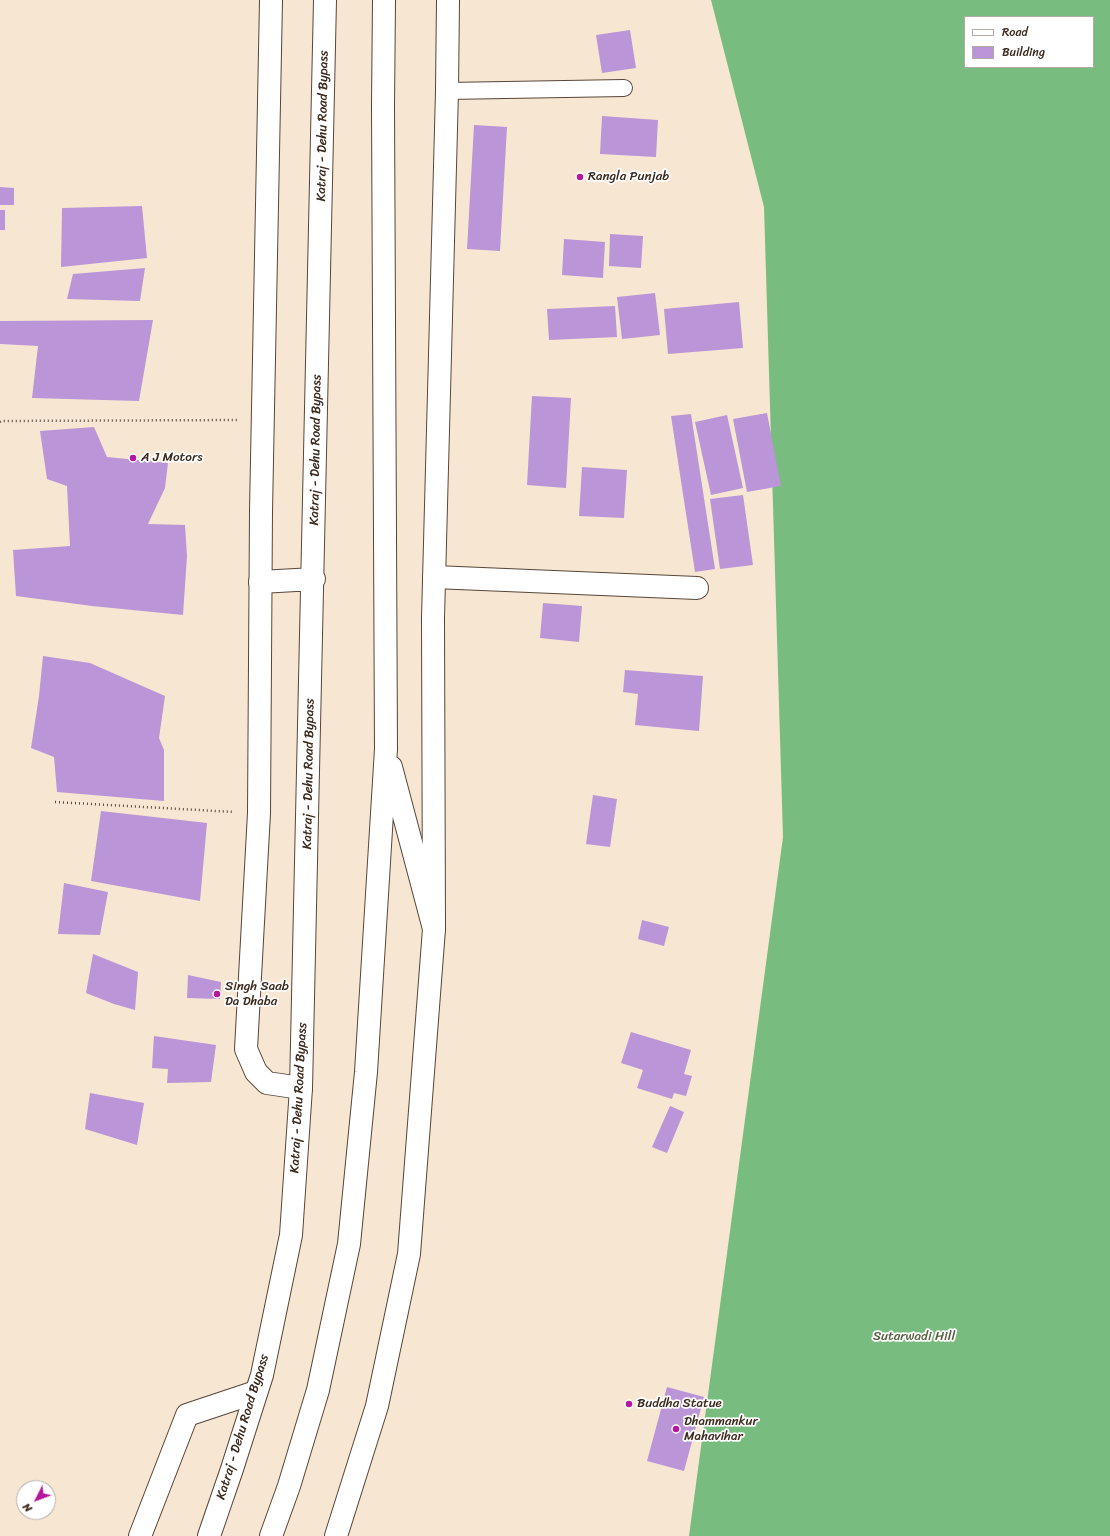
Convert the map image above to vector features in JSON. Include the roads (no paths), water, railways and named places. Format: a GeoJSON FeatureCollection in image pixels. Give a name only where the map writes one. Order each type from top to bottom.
{"type":"FeatureCollection","features":[{"type":"Feature","properties":{"kind":"main road"},"geometry":{"type":"LineString","coordinates":[[271,0],[260,582],[259,814],[246,1049],[256,1072],[267,1083],[301,1088]]}},
{"type":"Feature","properties":{"kind":"main road","name":"Katraj - Dehu Road Bypass"},"geometry":{"type":"LineString","coordinates":[[209,1536],[262,1375],[291,1235],[301,1088],[314,579],[326,0]]}},
{"type":"Feature","properties":{"kind":"main road"},"geometry":{"type":"LineString","coordinates":[[272,1536],[318,1390],[349,1244],[366,1072],[386,749],[383,106],[384,0]]}},
{"type":"Feature","properties":{"kind":"main road"},"geometry":{"type":"LineString","coordinates":[[336,1536],[377,1406],[409,1254],[434,928],[434,577],[447,91],[448,0]]}},
{"type":"Feature","properties":{"kind":"main road"},"geometry":{"type":"LineString","coordinates":[[434,577],[696,588]]}},
{"type":"Feature","properties":{"kind":"main road"},"geometry":{"type":"LineString","coordinates":[[260,582],[314,579]]}},
{"type":"Feature","properties":{"kind":"main road"},"geometry":{"type":"LineString","coordinates":[[386,749],[434,928]]}},
{"type":"Feature","properties":{"kind":"main road"},"geometry":{"type":"LineString","coordinates":[[140,1536],[187,1415],[256,1392]]}},
{"type":"Feature","properties":{"kind":"lane"},"geometry":{"type":"LineString","coordinates":[[447,91],[624,88]]}},
{"type":"Feature","properties":{"kind":"place","name":"Rangla Punjab"},"geometry":{"type":"Point","coordinates":[580,177]}},
{"type":"Feature","properties":{"kind":"place","name":"A J Motors"},"geometry":{"type":"Point","coordinates":[133,458]}},
{"type":"Feature","properties":{"kind":"place","name":"Singh Saab Da Dhaba"},"geometry":{"type":"Point","coordinates":[217,994]}},
{"type":"Feature","properties":{"kind":"place","name":"Buddha Statue"},"geometry":{"type":"Point","coordinates":[629,1404]}},
{"type":"Feature","properties":{"kind":"place","name":"Dhammankur Mahavihar"},"geometry":{"type":"Point","coordinates":[676,1429]}},
{"type":"Feature","properties":{"kind":"park label","name":"Sutarwadi Hill"},"geometry":{"type":"Point","coordinates":[914,1337]}}]}
